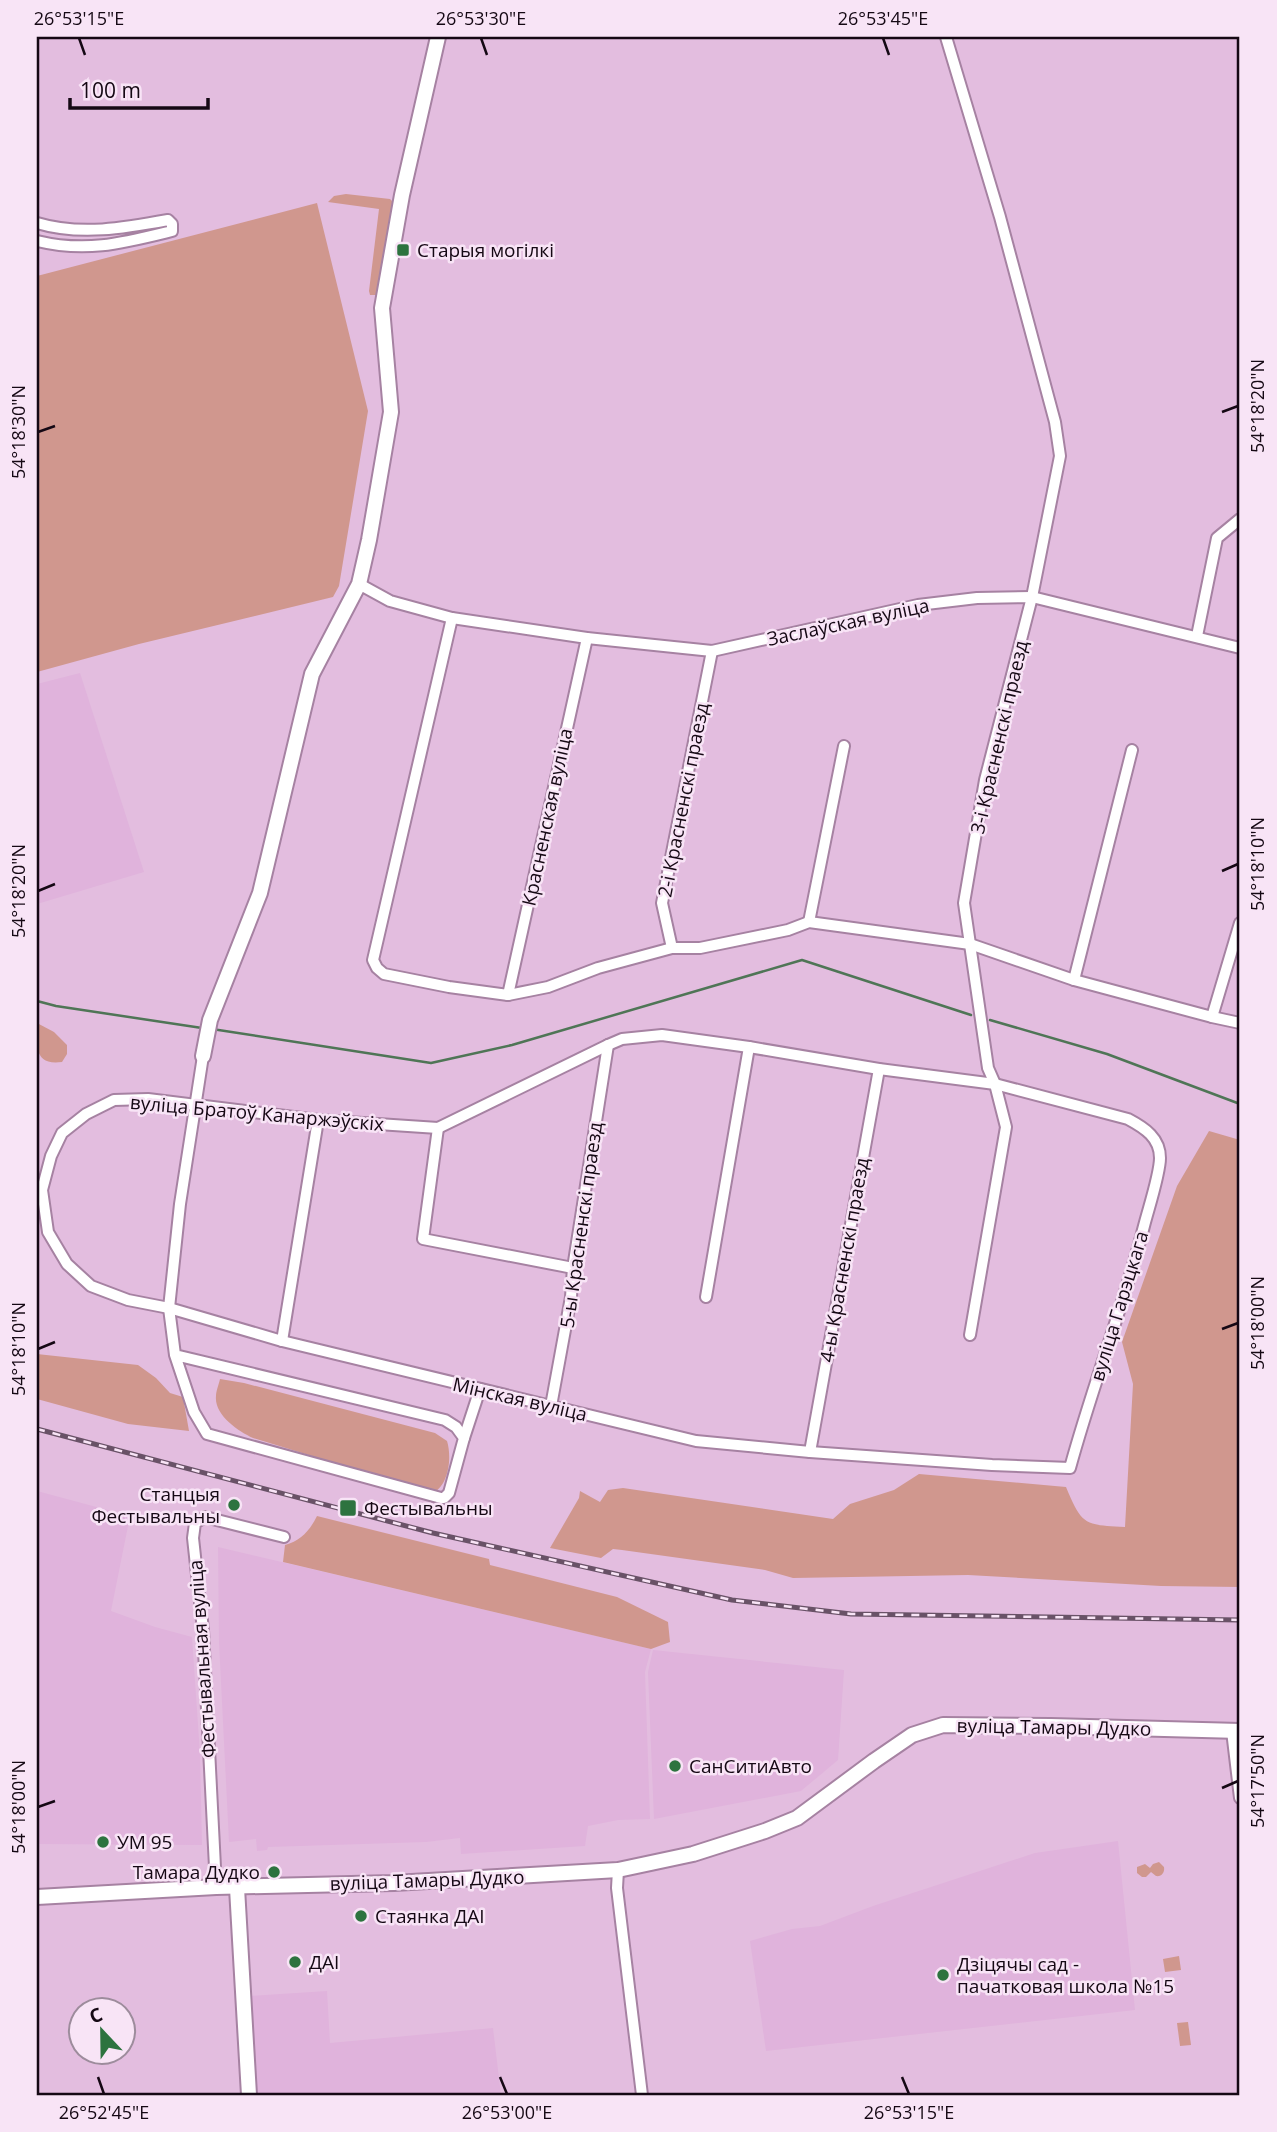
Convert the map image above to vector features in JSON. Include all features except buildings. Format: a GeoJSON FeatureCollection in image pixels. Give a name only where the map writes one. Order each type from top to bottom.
{"type":"FeatureCollection","features":[{"type":"Feature","properties":{"kind":"street"},"geometry":{"type":"LineString","coordinates":[[438,37],[402,195],[382,308],[391,412],[369,540],[359,584],[312,674],[260,893],[210,1020],[180,1204],[169,1308],[175,1356],[194,1412],[207,1434],[444,1498],[449,1493],[480,1389]]}},
{"type":"Feature","properties":{"kind":"street","name":"3-і Красненскі праезд"},"geometry":{"type":"LineString","coordinates":[[946,37],[1000,217],[1055,422],[1060,456],[1032,597],[982,793],[964,903],[988,1069],[995,1084]]}},
{"type":"Feature","properties":{"kind":"street"},"geometry":{"type":"LineString","coordinates":[[37,223],[76,230],[168,220],[172,224],[172,231],[97,247],[60,246],[37,240]]}},
{"type":"Feature","properties":{"kind":"street"},"geometry":{"type":"LineString","coordinates":[[1196,636],[1216,538],[1240,519]]}},
{"type":"Feature","properties":{"kind":"street","name":"Заслаўская вуліца"},"geometry":{"type":"LineString","coordinates":[[359,584],[390,601],[452,618],[587,638],[712,651],[918,605],[977,598],[1032,597],[1240,648]]}},
{"type":"Feature","properties":{"kind":"street"},"geometry":{"type":"LineString","coordinates":[[452,618],[373,960],[384,974],[508,995],[548,986],[598,968],[672,948],[699,948],[788,930],[809,922],[970,944],[1074,980],[1240,1023]]}},
{"type":"Feature","properties":{"kind":"street","name":"Красненская вуліца"},"geometry":{"type":"LineString","coordinates":[[508,995],[587,638]]}},
{"type":"Feature","properties":{"kind":"street","name":"2-і Красненскі праезд"},"geometry":{"type":"LineString","coordinates":[[672,948],[662,903],[712,651]]}},
{"type":"Feature","properties":{"kind":"street"},"geometry":{"type":"LineString","coordinates":[[809,922],[844,746]]}},
{"type":"Feature","properties":{"kind":"street"},"geometry":{"type":"LineString","coordinates":[[1074,980],[1132,750]]}},
{"type":"Feature","properties":{"kind":"street"},"geometry":{"type":"LineString","coordinates":[[1212,1017],[1240,923]]}},
{"type":"Feature","properties":{"kind":"street","name":"вуліца Братоў Канаржэўскіх"},"geometry":{"type":"LineString","coordinates":[[42,1190],[51,1156],[62,1133],[86,1114],[114,1100],[148,1099],[318,1120],[438,1128],[622,1039],[662,1035],[995,1084],[1128,1119],[1144,1127],[1158,1143]]}},
{"type":"Feature","properties":{"kind":"street","name":"5-ы Красненскі праезд"},"geometry":{"type":"LineString","coordinates":[[551,1406],[571,1297],[573,1268],[608,1045]]}},
{"type":"Feature","properties":{"kind":"street"},"geometry":{"type":"LineString","coordinates":[[706,1297],[749,1046]]}},
{"type":"Feature","properties":{"kind":"street","name":"4-ы Красненскі праезд"},"geometry":{"type":"LineString","coordinates":[[810,1452],[879,1069]]}},
{"type":"Feature","properties":{"kind":"street"},"geometry":{"type":"LineString","coordinates":[[970,1335],[1006,1127],[995,1084]]}},
{"type":"Feature","properties":{"kind":"street"},"geometry":{"type":"LineString","coordinates":[[282,1341],[318,1120]]}},
{"type":"Feature","properties":{"kind":"street"},"geometry":{"type":"LineString","coordinates":[[438,1128],[423,1240],[573,1268]]}},
{"type":"Feature","properties":{"kind":"street","name":"вуліца Гарэцкага"},"geometry":{"type":"LineString","coordinates":[[1070,1468],[1137,1253],[1160,1159],[1158,1143]]}},
{"type":"Feature","properties":{"kind":"street","name":"Мінская вуліца"},"geometry":{"type":"LineString","coordinates":[[42,1190],[48,1232],[67,1264],[90,1286],[128,1300],[169,1308],[282,1341],[695,1441],[810,1452],[1070,1468]]}},
{"type":"Feature","properties":{"kind":"street"},"geometry":{"type":"LineString","coordinates":[[175,1356],[445,1420],[456,1427],[464,1438]]}},
{"type":"Feature","properties":{"kind":"street","name":"Фестывальная вуліца"},"geometry":{"type":"LineString","coordinates":[[216,1887],[203,1630],[193,1538],[195,1523],[205,1517],[284,1537]]}},
{"type":"Feature","properties":{"kind":"street","name":"вуліца Тамары Дудко"},"geometry":{"type":"LineString","coordinates":[[37,1897],[216,1887],[394,1883],[618,1870],[693,1854],[765,1832],[797,1818],[912,1735],[943,1725],[1236,1731],[1240,1798]]}},
{"type":"Feature","properties":{"kind":"street"},"geometry":{"type":"LineString","coordinates":[[618,1870],[617,1888],[642,2095]]}},
{"type":"Feature","properties":{"kind":"street"},"geometry":{"type":"LineString","coordinates":[[237,1888],[249,2095]]}},
{"type":"Feature","properties":{"kind":"shaded area"},"geometry":{"type":"Polygon","coordinates":[[[346,194],[390,199],[394,203],[380,291],[376,295],[370,295],[369,291],[379,209],[328,202],[334,196],[346,194]]]}},
{"type":"Feature","properties":{"kind":"shaded area"},"geometry":{"type":"Polygon","coordinates":[[[317,203],[368,411],[339,586],[333,597],[37,672],[37,276],[317,203]]]}},
{"type":"Feature","properties":{"kind":"shaded area"},"geometry":{"type":"Polygon","coordinates":[[[80,673],[144,872],[37,904],[37,684],[80,673]]]}},
{"type":"Feature","properties":{"kind":"shaded area"},"geometry":{"type":"Polygon","coordinates":[[[37,1023],[54,1032],[67,1045],[67,1054],[62,1062],[46,1061],[41,1057],[37,1046],[37,1023]]]}},
{"type":"Feature","properties":{"kind":"shaded area"},"geometry":{"type":"Polygon","coordinates":[[[1209,1131],[1240,1140],[1240,1587],[1161,1586],[968,1575],[793,1578],[765,1570],[622,1550],[613,1549],[601,1558],[550,1548],[579,1498],[580,1491],[600,1502],[608,1490],[623,1488],[833,1519],[850,1504],[894,1490],[919,1474],[1066,1487],[1076,1509],[1086,1520],[1101,1525],[1125,1527],[1133,1384],[1122,1342],[1177,1186],[1209,1131]]]}},
{"type":"Feature","properties":{"kind":"shaded area"},"geometry":{"type":"Polygon","coordinates":[[[37,1354],[138,1365],[170,1393],[183,1397],[189,1431],[128,1424],[37,1399],[37,1354]]]}},
{"type":"Feature","properties":{"kind":"shaded area"},"geometry":{"type":"Polygon","coordinates":[[[220,1379],[435,1433],[447,1441],[449,1462],[443,1484],[433,1493],[253,1438],[234,1427],[219,1410],[216,1396],[220,1379]]]}},
{"type":"Feature","properties":{"kind":"shaded area"},"geometry":{"type":"Polygon","coordinates":[[[37,1491],[130,1516],[111,1611],[192,1637],[200,1754],[202,1845],[37,1844],[37,1491]]]}},
{"type":"Feature","properties":{"kind":"shaded area"},"geometry":{"type":"Polygon","coordinates":[[[317,1516],[489,1559],[490,1565],[617,1597],[668,1622],[670,1642],[651,1649],[283,1562],[285,1545],[304,1534],[317,1516]]]}},
{"type":"Feature","properties":{"kind":"shaded area"},"geometry":{"type":"Polygon","coordinates":[[[218,1547],[651,1649],[645,1672],[650,1819],[618,1820],[588,1826],[585,1846],[461,1854],[460,1838],[426,1842],[268,1847],[267,1850],[257,1851],[256,1839],[229,1842],[219,1642],[218,1547]]]}},
{"type":"Feature","properties":{"kind":"shaded area"},"geometry":{"type":"Polygon","coordinates":[[[653,1650],[844,1670],[838,1760],[801,1791],[654,1819],[648,1672],[653,1650]]]}},
{"type":"Feature","properties":{"kind":"shaded area","name":"Дзіцячы сад - пачатковая школа №15"},"geometry":{"type":"Polygon","coordinates":[[[1118,1841],[1135,2010],[766,2051],[750,1941],[792,1929],[820,1926],[1035,1853],[1118,1841]]]}},
{"type":"Feature","properties":{"kind":"shaded area"},"geometry":{"type":"Polygon","coordinates":[[[1159,1862],[1164,1867],[1161,1875],[1156,1876],[1151,1872],[1142,1877],[1137,1873],[1137,1867],[1145,1864],[1150,1868],[1159,1862]]]}},
{"type":"Feature","properties":{"kind":"shaded area"},"geometry":{"type":"Polygon","coordinates":[[[1179,1956],[1181,1970],[1165,1972],[1163,1959],[1179,1956]]]}},
{"type":"Feature","properties":{"kind":"shaded area"},"geometry":{"type":"Polygon","coordinates":[[[327,1991],[330,2043],[493,2028],[501,2095],[255,2095],[249,1996],[327,1991]]]}},
{"type":"Feature","properties":{"kind":"shaded area"},"geometry":{"type":"Polygon","coordinates":[[[1188,2022],[1191,2045],[1180,2046],[1177,2023],[1188,2022]]]}},
{"type":"Feature","properties":{"kind":"waterway"},"geometry":{"type":"LineString","coordinates":[[212,1029],[431,1063],[512,1045],[802,960],[971,1015]]}},
{"type":"Feature","properties":{"kind":"waterway"},"geometry":{"type":"LineString","coordinates":[[37,1001],[202,1028]]}},
{"type":"Feature","properties":{"kind":"waterway"},"geometry":{"type":"LineString","coordinates":[[990,1020],[1107,1054],[1240,1104]]}},
{"type":"Feature","properties":{"kind":"railway"},"geometry":{"type":"LineString","coordinates":[[37,1429],[433,1533],[732,1600],[851,1614],[1240,1620]]}},
{"type":"Feature","properties":{"kind":"place","name":"Старыя могілкі"},"geometry":{"type":"Point","coordinates":[403,250]}},
{"type":"Feature","properties":{"kind":"place","name":"Станцыя Фестывальны"},"geometry":{"type":"Point","coordinates":[234,1505]}},
{"type":"Feature","properties":{"kind":"place","name":"Фестывальны"},"geometry":{"type":"Point","coordinates":[348,1508]}},
{"type":"Feature","properties":{"kind":"place","name":"СанСитиАвто"},"geometry":{"type":"Point","coordinates":[675,1766]}},
{"type":"Feature","properties":{"kind":"place","name":"УМ 95"},"geometry":{"type":"Point","coordinates":[103,1842]}},
{"type":"Feature","properties":{"kind":"place","name":"Тамара Дудко"},"geometry":{"type":"Point","coordinates":[274,1872]}},
{"type":"Feature","properties":{"kind":"place","name":"Стаянка ДАІ"},"geometry":{"type":"Point","coordinates":[361,1916]}},
{"type":"Feature","properties":{"kind":"place","name":"ДАІ"},"geometry":{"type":"Point","coordinates":[295,1962]}},
{"type":"Feature","properties":{"kind":"place","name":"Дзіцячы сад - пачатковая школа №15"},"geometry":{"type":"Point","coordinates":[943,1975]}}]}
